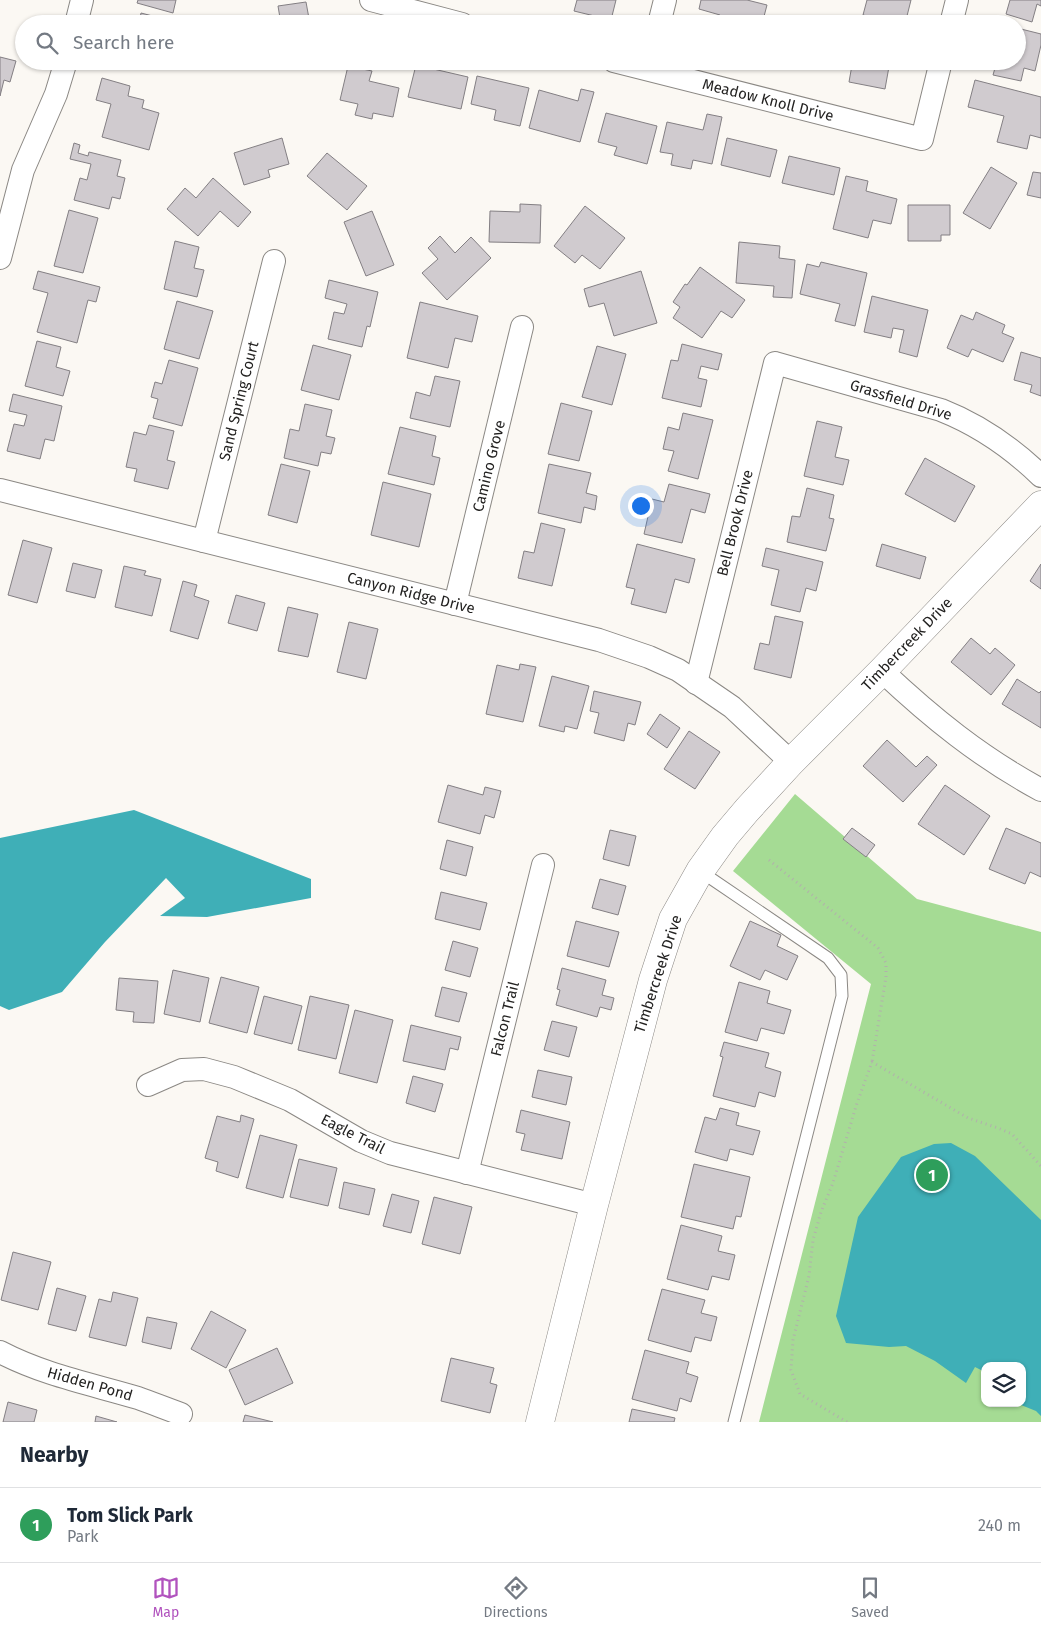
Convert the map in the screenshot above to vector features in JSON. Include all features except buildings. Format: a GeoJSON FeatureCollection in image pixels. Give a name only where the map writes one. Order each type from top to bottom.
{"type":"FeatureCollection","features":[{"type":"Feature","properties":{"kind":"street"},"geometry":{"type":"LineString","coordinates":[[78,15],[82,0]]}},
{"type":"Feature","properties":{"kind":"street"},"geometry":{"type":"LineString","coordinates":[[661,15],[665,0]]}},
{"type":"Feature","properties":{"kind":"street"},"geometry":{"type":"LineString","coordinates":[[953,15],[957,0]]}},
{"type":"Feature","properties":{"kind":"street"},"geometry":{"type":"LineString","coordinates":[[371,1],[426,15]]}},
{"type":"Feature","properties":{"kind":"street"},"geometry":{"type":"LineString","coordinates":[[0,258],[23,170],[56,94],[63,70]]}},
{"type":"Feature","properties":{"kind":"street","name":"Meadow Knoll Drive"},"geometry":{"type":"LineString","coordinates":[[667,70],[922,139],[940,70]]}},
{"type":"Feature","properties":{"kind":"street","name":"Sand Spring Court"},"geometry":{"type":"LineString","coordinates":[[204,541],[274,261]]}},
{"type":"Feature","properties":{"kind":"street","name":"Camino Grove"},"geometry":{"type":"LineString","coordinates":[[455,604],[522,327]]}},
{"type":"Feature","properties":{"kind":"street","name":"Grassfield Drive"},"geometry":{"type":"LineString","coordinates":[[775,363],[941,410],[961,418],[1001,441],[1025,460],[1041,476]]}},
{"type":"Feature","properties":{"kind":"street","name":"Bell Brook Drive"},"geometry":{"type":"LineString","coordinates":[[696,683],[775,363]]}},
{"type":"Feature","properties":{"kind":"street","name":"Canyon Ridge Drive"},"geometry":{"type":"LineString","coordinates":[[0,490],[598,640],[649,657],[678,670],[732,707],[791,762]]}},
{"type":"Feature","properties":{"kind":"street","name":"Timbercreek Drive"},"geometry":{"type":"LineString","coordinates":[[540,1422],[652,980],[673,919],[700,871],[725,836],[791,762],[1041,505]]}},
{"type":"Feature","properties":{"kind":"street"},"geometry":{"type":"LineString","coordinates":[[882,670],[910,698],[953,734],[992,762],[1041,790]]}},
{"type":"Feature","properties":{"kind":"street","name":"Falcon Trail"},"geometry":{"type":"LineString","coordinates":[[467,1173],[543,865]]}},
{"type":"Feature","properties":{"kind":"street","name":"Eagle Trail"},"geometry":{"type":"LineString","coordinates":[[148,1085],[182,1070],[204,1070],[234,1077],[290,1100],[361,1141],[390,1153],[594,1205]]}},
{"type":"Feature","properties":{"kind":"street","name":"Hidden Pond"},"geometry":{"type":"LineString","coordinates":[[0,1352],[16,1361],[63,1378],[139,1398],[181,1414]]}},
{"type":"Feature","properties":{"kind":"lane"},"geometry":{"type":"LineString","coordinates":[[700,871],[828,958],[841,975],[842,996],[734,1422]]}},
{"type":"Feature","properties":{"kind":"path"},"geometry":{"type":"LineString","coordinates":[[769,860],[878,948],[886,963],[886,977],[872,1062],[857,1102],[833,1183],[821,1212],[813,1240],[809,1276],[793,1340],[791,1370],[800,1394],[847,1422]]}},
{"type":"Feature","properties":{"kind":"path"},"geometry":{"type":"LineString","coordinates":[[872,1062],[968,1118],[1012,1134],[1041,1166]]}},
{"type":"Feature","properties":{"kind":"green space"},"geometry":{"type":"Polygon","coordinates":[[[795,794],[917,899],[1041,932],[1041,1422],[759,1422],[871,984],[733,871],[795,794]]]}},
{"type":"Feature","properties":{"kind":"water"},"geometry":{"type":"Polygon","coordinates":[[[134,810],[311,879],[311,898],[207,917],[160,916],[185,898],[166,878],[105,942],[62,992],[9,1010],[0,1006],[0,838],[134,810]]]}},
{"type":"Feature","properties":{"kind":"water"},"geometry":{"type":"Polygon","coordinates":[[[951,1143],[975,1156],[1041,1220],[1041,1416],[1036,1411],[1026,1407],[1026,1362],[981,1362],[981,1370],[975,1367],[966,1383],[935,1361],[906,1346],[889,1347],[846,1343],[836,1316],[858,1217],[901,1157],[934,1144],[951,1143]]]}},
{"type":"Feature","properties":{"kind":"place","name":"Tom Slick Park"},"geometry":{"type":"Point","coordinates":[932,1175]}}]}
